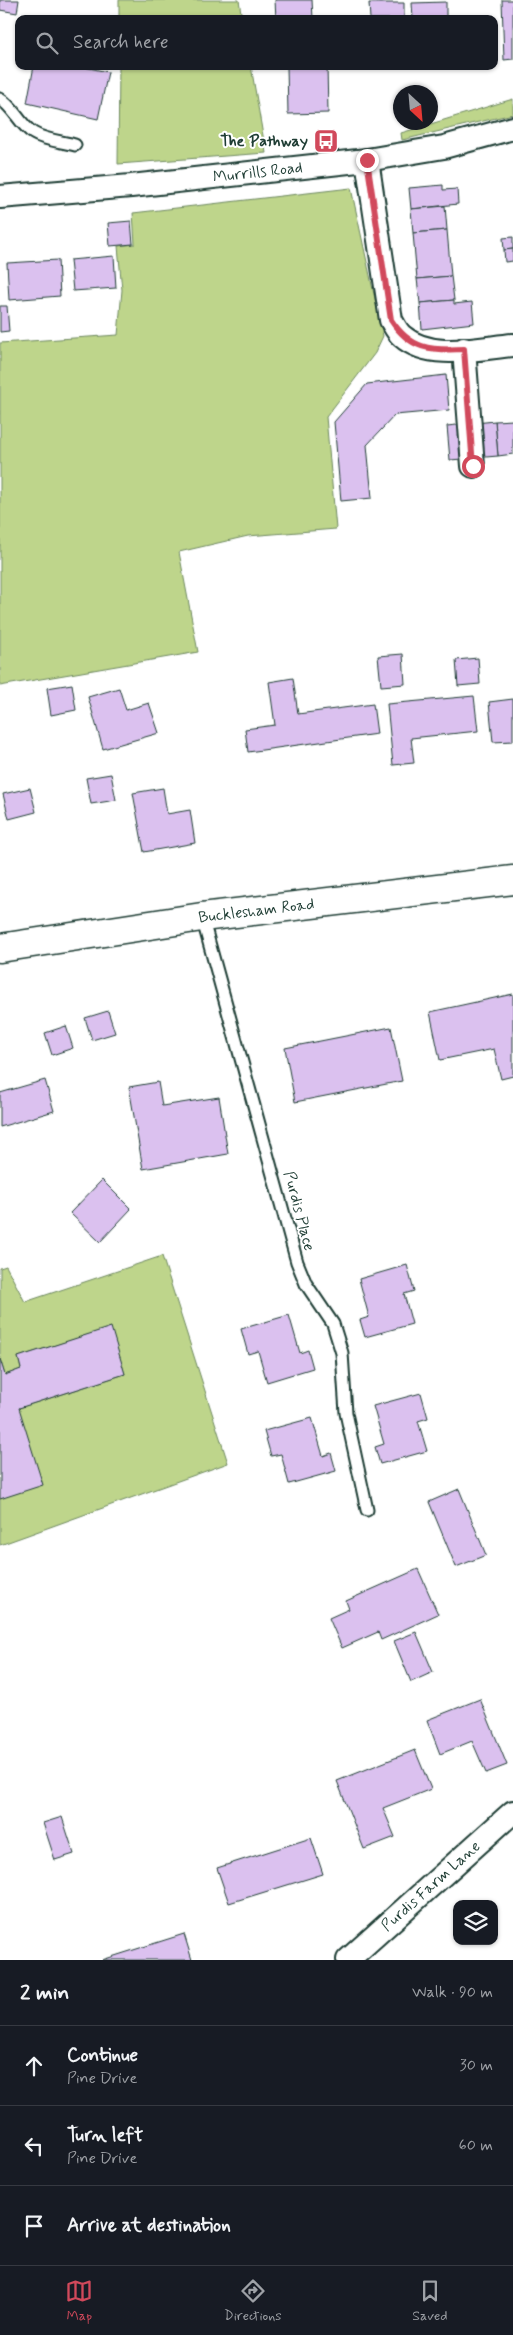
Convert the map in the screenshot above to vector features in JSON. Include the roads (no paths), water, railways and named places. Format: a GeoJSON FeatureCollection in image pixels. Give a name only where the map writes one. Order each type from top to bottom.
{"type":"FeatureCollection","features":[{"type":"Feature","properties":{"kind":"street","name":"Murrills Road"},"geometry":{"type":"LineString","coordinates":[[0,197],[132,186],[367,160],[444,147],[513,128]]}},
{"type":"Feature","properties":{"kind":"street"},"geometry":{"type":"LineString","coordinates":[[367,160],[391,320],[401,335],[421,348],[443,350],[513,346]]}},
{"type":"Feature","properties":{"kind":"street"},"geometry":{"type":"LineString","coordinates":[[464,349],[473,466]]}},
{"type":"Feature","properties":{"kind":"street","name":"Bucklesham Road"},"geometry":{"type":"LineString","coordinates":[[0,948],[202,917],[513,880]]}},
{"type":"Feature","properties":{"kind":"street","name":"Purdis Farm Lane"},"geometry":{"type":"LineString","coordinates":[[348,1960],[513,1812]]}},
{"type":"Feature","properties":{"kind":"lane"},"geometry":{"type":"LineString","coordinates":[[0,99],[8,104],[19,120],[34,134],[75,145]]}},
{"type":"Feature","properties":{"kind":"lane","name":"Purdis Place"},"geometry":{"type":"LineString","coordinates":[[202,917],[296,1262],[306,1284],[333,1324],[342,1353],[346,1414],[367,1510]]}},
{"type":"Feature","properties":{"kind":"place","name":"The Pathway"},"geometry":{"type":"Point","coordinates":[326,141]}}]}
